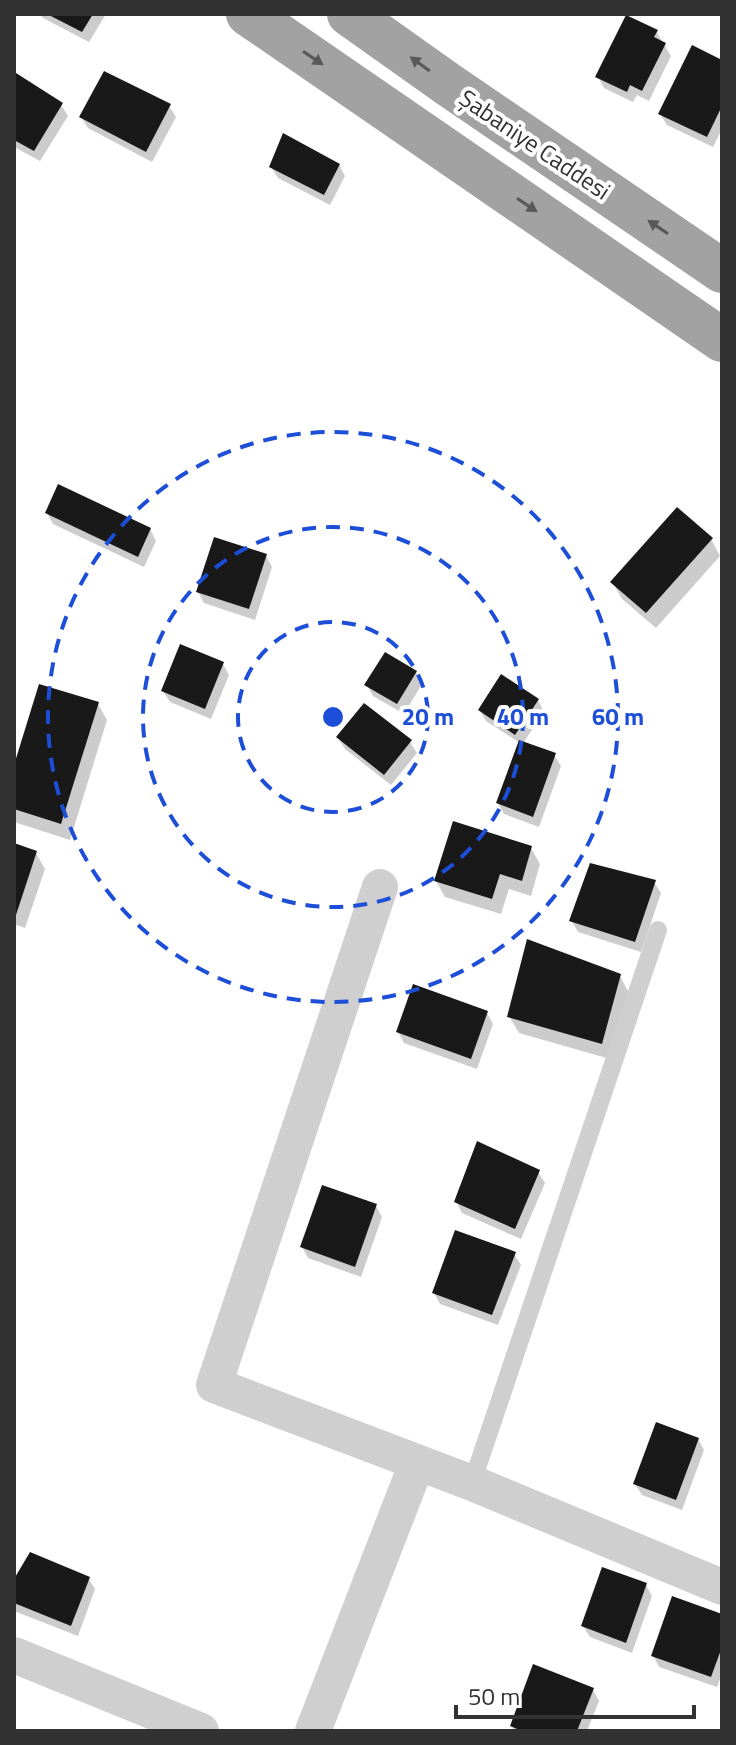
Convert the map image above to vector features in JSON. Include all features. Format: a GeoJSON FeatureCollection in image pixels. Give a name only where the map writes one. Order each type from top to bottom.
{"type":"FeatureCollection","features":[{"type":"Feature","properties":{"kind":"highway"},"geometry":{"type":"LineString","coordinates":[[248,14],[722,340]]}},
{"type":"Feature","properties":{"kind":"highway","name":"Şabaniye Caddesi"},"geometry":{"type":"LineString","coordinates":[[349,14],[722,271]]}},
{"type":"Feature","properties":{"kind":"street"},"geometry":{"type":"LineString","coordinates":[[380,887],[214,1385],[472,1483],[722,1587]]}},
{"type":"Feature","properties":{"kind":"street"},"geometry":{"type":"LineString","coordinates":[[313,1731],[417,1463]]}},
{"type":"Feature","properties":{"kind":"street"},"geometry":{"type":"LineString","coordinates":[[14,1655],[201,1731]]}},
{"type":"Feature","properties":{"kind":"lane"},"geometry":{"type":"LineString","coordinates":[[472,1483],[658,930]]}},
{"type":"Feature","properties":{"kind":"building"},"geometry":{"type":"Polygon","coordinates":[[[47,14],[93,14],[82,32],[47,14]]]}},
{"type":"Feature","properties":{"kind":"building"},"geometry":{"type":"Polygon","coordinates":[[[626,15],[658,30],[654,37],[666,43],[642,91],[630,85],[627,92],[595,77],[626,15]]]}},
{"type":"Feature","properties":{"kind":"building"},"geometry":{"type":"Polygon","coordinates":[[[692,45],[722,60],[722,106],[707,137],[658,114],[692,45]]]}},
{"type":"Feature","properties":{"kind":"building"},"geometry":{"type":"Polygon","coordinates":[[[104,71],[171,104],[146,152],[79,117],[104,71]]]}},
{"type":"Feature","properties":{"kind":"building"},"geometry":{"type":"Polygon","coordinates":[[[16,73],[63,103],[34,151],[14,140],[16,73]]]}},
{"type":"Feature","properties":{"kind":"building"},"geometry":{"type":"Polygon","coordinates":[[[283,133],[340,164],[324,195],[269,167],[283,133]]]}},
{"type":"Feature","properties":{"kind":"building"},"geometry":{"type":"Polygon","coordinates":[[[58,484],[151,528],[138,557],[45,513],[58,484]]]}},
{"type":"Feature","properties":{"kind":"building"},"geometry":{"type":"Polygon","coordinates":[[[677,507],[713,538],[646,613],[610,582],[677,507]]]}},
{"type":"Feature","properties":{"kind":"building"},"geometry":{"type":"Polygon","coordinates":[[[214,537],[267,554],[249,609],[196,592],[214,537]]]}},
{"type":"Feature","properties":{"kind":"building"},"geometry":{"type":"Polygon","coordinates":[[[180,644],[224,662],[205,709],[161,691],[180,644]]]}},
{"type":"Feature","properties":{"kind":"building"},"geometry":{"type":"Polygon","coordinates":[[[385,652],[417,671],[397,704],[364,685],[385,652]]]}},
{"type":"Feature","properties":{"kind":"building"},"geometry":{"type":"Polygon","coordinates":[[[501,674],[539,699],[515,735],[478,710],[501,674]]]}},
{"type":"Feature","properties":{"kind":"building"},"geometry":{"type":"Polygon","coordinates":[[[39,684],[99,702],[61,824],[14,809],[14,765],[39,684]]]}},
{"type":"Feature","properties":{"kind":"building"},"geometry":{"type":"Polygon","coordinates":[[[364,703],[412,740],[384,775],[336,737],[364,703]]]}},
{"type":"Feature","properties":{"kind":"building"},"geometry":{"type":"Polygon","coordinates":[[[519,740],[556,753],[533,817],[496,803],[519,740]]]}},
{"type":"Feature","properties":{"kind":"building"},"geometry":{"type":"Polygon","coordinates":[[[453,821],[532,846],[522,881],[500,874],[492,899],[434,881],[453,821]]]}},
{"type":"Feature","properties":{"kind":"building"},"geometry":{"type":"Polygon","coordinates":[[[14,843],[37,851],[15,918],[14,918],[14,843]]]}},
{"type":"Feature","properties":{"kind":"building"},"geometry":{"type":"Polygon","coordinates":[[[590,863],[656,880],[635,942],[569,921],[590,863]]]}},
{"type":"Feature","properties":{"kind":"building"},"geometry":{"type":"Polygon","coordinates":[[[527,939],[621,974],[602,1044],[507,1017],[527,939]]]}},
{"type":"Feature","properties":{"kind":"building"},"geometry":{"type":"Polygon","coordinates":[[[413,984],[488,1011],[471,1059],[396,1032],[413,984]]]}},
{"type":"Feature","properties":{"kind":"building"},"geometry":{"type":"Polygon","coordinates":[[[477,1141],[540,1170],[515,1229],[454,1202],[477,1141]]]}},
{"type":"Feature","properties":{"kind":"building"},"geometry":{"type":"Polygon","coordinates":[[[322,1185],[377,1204],[355,1267],[300,1247],[322,1185]]]}},
{"type":"Feature","properties":{"kind":"building"},"geometry":{"type":"Polygon","coordinates":[[[455,1230],[516,1252],[492,1315],[432,1293],[455,1230]]]}},
{"type":"Feature","properties":{"kind":"building"},"geometry":{"type":"Polygon","coordinates":[[[656,1422],[699,1438],[676,1500],[633,1484],[656,1422]]]}},
{"type":"Feature","properties":{"kind":"building"},"geometry":{"type":"Polygon","coordinates":[[[30,1552],[90,1577],[71,1626],[14,1603],[14,1579],[30,1552]]]}},
{"type":"Feature","properties":{"kind":"building"},"geometry":{"type":"Polygon","coordinates":[[[602,1567],[647,1583],[626,1643],[581,1626],[602,1567]]]}},
{"type":"Feature","properties":{"kind":"building"},"geometry":{"type":"Polygon","coordinates":[[[672,1596],[722,1614],[722,1647],[711,1677],[651,1656],[672,1596]]]}},
{"type":"Feature","properties":{"kind":"building"},"geometry":{"type":"Polygon","coordinates":[[[533,1664],[594,1688],[577,1731],[522,1731],[510,1726],[533,1664]]]}}]}
